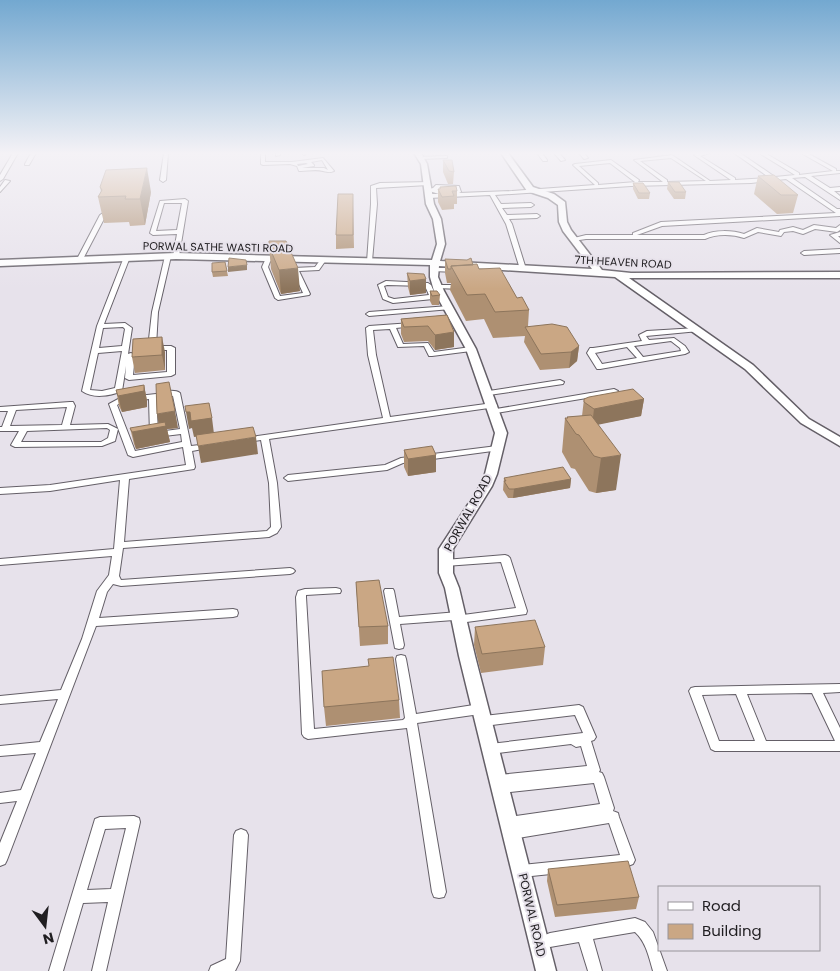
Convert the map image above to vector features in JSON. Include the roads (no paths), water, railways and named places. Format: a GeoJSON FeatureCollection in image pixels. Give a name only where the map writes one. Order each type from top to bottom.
{"type":"FeatureCollection","features":[{"type":"Feature","properties":{"kind":"street"},"geometry":{"type":"LineString","coordinates":[[369,261],[374,198]]}},
{"type":"Feature","properties":{"kind":"street","name":"PORWAL ROAD"},"geometry":{"type":"LineString","coordinates":[[430,198],[430,204],[437,219],[441,244],[434,266],[434,277],[444,305],[471,349],[493,403],[501,433],[486,486],[446,549],[444,554],[445,563],[546,971]]}},
{"type":"Feature","properties":{"kind":"street"},"geometry":{"type":"LineString","coordinates":[[495,198],[506,217],[523,269]]}},
{"type":"Feature","properties":{"kind":"street"},"geometry":{"type":"LineString","coordinates":[[554,198],[562,204],[563,222],[599,272]]}},
{"type":"Feature","properties":{"kind":"street"},"geometry":{"type":"LineString","coordinates":[[818,198],[840,213]]}},
{"type":"Feature","properties":{"kind":"street"},"geometry":{"type":"LineString","coordinates":[[152,348],[155,312],[181,232],[186,201],[162,202],[153,233],[181,232]]}},
{"type":"Feature","properties":{"kind":"street"},"geometry":{"type":"LineString","coordinates":[[500,206],[530,205]]}},
{"type":"Feature","properties":{"kind":"street"},"geometry":{"type":"LineString","coordinates":[[630,236],[661,224],[840,213]]}},
{"type":"Feature","properties":{"kind":"street"},"geometry":{"type":"LineString","coordinates":[[80,259],[102,215]]}},
{"type":"Feature","properties":{"kind":"street"},"geometry":{"type":"LineString","coordinates":[[506,217],[537,216]]}},
{"type":"Feature","properties":{"kind":"street"},"geometry":{"type":"LineString","coordinates":[[574,239],[630,236],[705,237],[708,235],[735,233],[744,236],[756,230],[781,234],[782,231],[793,229],[803,232],[814,227],[836,230],[840,227]]}},
{"type":"Feature","properties":{"kind":"street"},"geometry":{"type":"LineString","coordinates":[[840,234],[833,235],[840,241]]}},
{"type":"Feature","properties":{"kind":"street"},"geometry":{"type":"LineString","coordinates":[[804,252],[840,251]]}},
{"type":"Feature","properties":{"kind":"street","name":"PORWAL SATHE WASTI ROAD"},"geometry":{"type":"LineString","coordinates":[[0,263],[172,256],[369,261],[434,266]]}},
{"type":"Feature","properties":{"kind":"street"},"geometry":{"type":"LineString","coordinates":[[100,326],[128,326],[126,348],[119,389],[110,392],[90,393],[86,391],[100,326],[127,257]]}},
{"type":"Feature","properties":{"kind":"street"},"geometry":{"type":"LineString","coordinates":[[268,259],[265,267],[278,298],[307,294],[295,269],[317,269],[323,260]]}},
{"type":"Feature","properties":{"kind":"street","name":"7TH HEAVEN ROAD"},"geometry":{"type":"LineString","coordinates":[[434,266],[473,269],[599,272],[618,275],[840,275]]}},
{"type":"Feature","properties":{"kind":"street"},"geometry":{"type":"LineString","coordinates":[[618,275],[749,367],[805,421],[840,442]]}},
{"type":"Feature","properties":{"kind":"street"},"geometry":{"type":"LineString","coordinates":[[386,283],[426,284],[444,305],[390,301],[385,298],[381,285],[386,283]]}},
{"type":"Feature","properties":{"kind":"street"},"geometry":{"type":"LineString","coordinates":[[369,314],[444,305],[470,287]]}},
{"type":"Feature","properties":{"kind":"street"},"geometry":{"type":"LineString","coordinates":[[386,420],[372,355],[369,328],[420,327]]}},
{"type":"Feature","properties":{"kind":"street"},"geometry":{"type":"LineString","coordinates":[[393,329],[400,346],[426,344],[432,354],[471,349]]}},
{"type":"Feature","properties":{"kind":"street"},"geometry":{"type":"LineString","coordinates":[[647,342],[643,334],[698,330]]}},
{"type":"Feature","properties":{"kind":"street"},"geometry":{"type":"LineString","coordinates":[[674,340],[683,347],[685,352],[600,367],[591,353],[593,350],[647,342],[674,340]]}},
{"type":"Feature","properties":{"kind":"street"},"geometry":{"type":"LineString","coordinates":[[629,345],[642,360]]}},
{"type":"Feature","properties":{"kind":"street"},"geometry":{"type":"LineString","coordinates":[[94,351],[126,348]]}},
{"type":"Feature","properties":{"kind":"street"},"geometry":{"type":"LineString","coordinates":[[152,348],[171,348],[171,374],[128,378],[131,352],[152,348]]}},
{"type":"Feature","properties":{"kind":"street"},"geometry":{"type":"LineString","coordinates":[[493,403],[560,382]]}},
{"type":"Feature","properties":{"kind":"street"},"geometry":{"type":"LineString","coordinates":[[236,442],[493,403],[614,391]]}},
{"type":"Feature","properties":{"kind":"street"},"geometry":{"type":"LineString","coordinates":[[0,491],[50,488],[191,467],[186,446],[176,393],[120,400],[113,404],[126,441],[133,454],[186,446],[216,445]]}},
{"type":"Feature","properties":{"kind":"street"},"geometry":{"type":"LineString","coordinates":[[153,396],[154,435]]}},
{"type":"Feature","properties":{"kind":"street"},"geometry":{"type":"LineString","coordinates":[[0,409],[70,404],[65,427]]}},
{"type":"Feature","properties":{"kind":"street"},"geometry":{"type":"LineString","coordinates":[[13,408],[2,429],[108,426],[114,429],[112,439],[102,444],[15,444],[24,429]]}},
{"type":"Feature","properties":{"kind":"street"},"geometry":{"type":"LineString","coordinates":[[145,437],[184,431]]}},
{"type":"Feature","properties":{"kind":"street"},"geometry":{"type":"LineString","coordinates":[[0,562],[269,534],[274,531],[276,526],[274,483],[264,438]]}},
{"type":"Feature","properties":{"kind":"street"},"geometry":{"type":"LineString","coordinates":[[126,441],[136,439]]}},
{"type":"Feature","properties":{"kind":"street"},"geometry":{"type":"LineString","coordinates":[[288,478],[387,467],[401,461],[497,448]]}},
{"type":"Feature","properties":{"kind":"street"},"geometry":{"type":"LineString","coordinates":[[0,860],[4,838],[25,794],[44,747],[102,591],[114,576],[119,549],[125,478]]}},
{"type":"Feature","properties":{"kind":"street"},"geometry":{"type":"LineString","coordinates":[[395,621],[522,611],[505,558],[445,563]]}},
{"type":"Feature","properties":{"kind":"street"},"geometry":{"type":"LineString","coordinates":[[114,576],[116,582],[121,583],[290,571]]}},
{"type":"Feature","properties":{"kind":"street"},"geometry":{"type":"LineString","coordinates":[[336,591],[305,592],[302,593],[301,597],[308,734],[406,724],[411,719],[579,710],[590,737],[491,750]]}},
{"type":"Feature","properties":{"kind":"street"},"geometry":{"type":"LineString","coordinates":[[389,591],[399,645]]}},
{"type":"Feature","properties":{"kind":"street"},"geometry":{"type":"LineString","coordinates":[[92,622],[233,613]]}},
{"type":"Feature","properties":{"kind":"street"},"geometry":{"type":"LineString","coordinates":[[401,659],[439,892]]}},
{"type":"Feature","properties":{"kind":"street"},"geometry":{"type":"LineString","coordinates":[[815,688],[840,740]]}},
{"type":"Feature","properties":{"kind":"street"},"geometry":{"type":"LineString","coordinates":[[840,688],[695,690],[715,746],[840,746]]}},
{"type":"Feature","properties":{"kind":"street"},"geometry":{"type":"LineString","coordinates":[[740,690],[762,745]]}},
{"type":"Feature","properties":{"kind":"street"},"geometry":{"type":"LineString","coordinates":[[0,700],[65,694]]}},
{"type":"Feature","properties":{"kind":"street"},"geometry":{"type":"LineString","coordinates":[[491,750],[584,741],[594,770],[500,784]]}},
{"type":"Feature","properties":{"kind":"street"},"geometry":{"type":"LineString","coordinates":[[0,752],[44,747]]}},
{"type":"Feature","properties":{"kind":"street"},"geometry":{"type":"LineString","coordinates":[[500,784],[598,777],[608,808],[510,828]]}},
{"type":"Feature","properties":{"kind":"street"},"geometry":{"type":"LineString","coordinates":[[0,798],[25,794]]}},
{"type":"Feature","properties":{"kind":"street"},"geometry":{"type":"LineString","coordinates":[[510,828],[613,817],[628,860],[522,871]]}},
{"type":"Feature","properties":{"kind":"street"},"geometry":{"type":"LineString","coordinates":[[56,971],[100,823],[134,822],[99,971]]}},
{"type":"Feature","properties":{"kind":"street"},"geometry":{"type":"LineString","coordinates":[[216,971],[230,966],[233,961],[241,835]]}},
{"type":"Feature","properties":{"kind":"street"},"geometry":{"type":"LineString","coordinates":[[78,897],[117,895]]}},
{"type":"Feature","properties":{"kind":"street"},"geometry":{"type":"LineString","coordinates":[[550,940],[635,924],[640,925],[646,931],[660,971]]}},
{"type":"Feature","properties":{"kind":"street"},"geometry":{"type":"LineString","coordinates":[[584,934],[595,971]]}}]}
